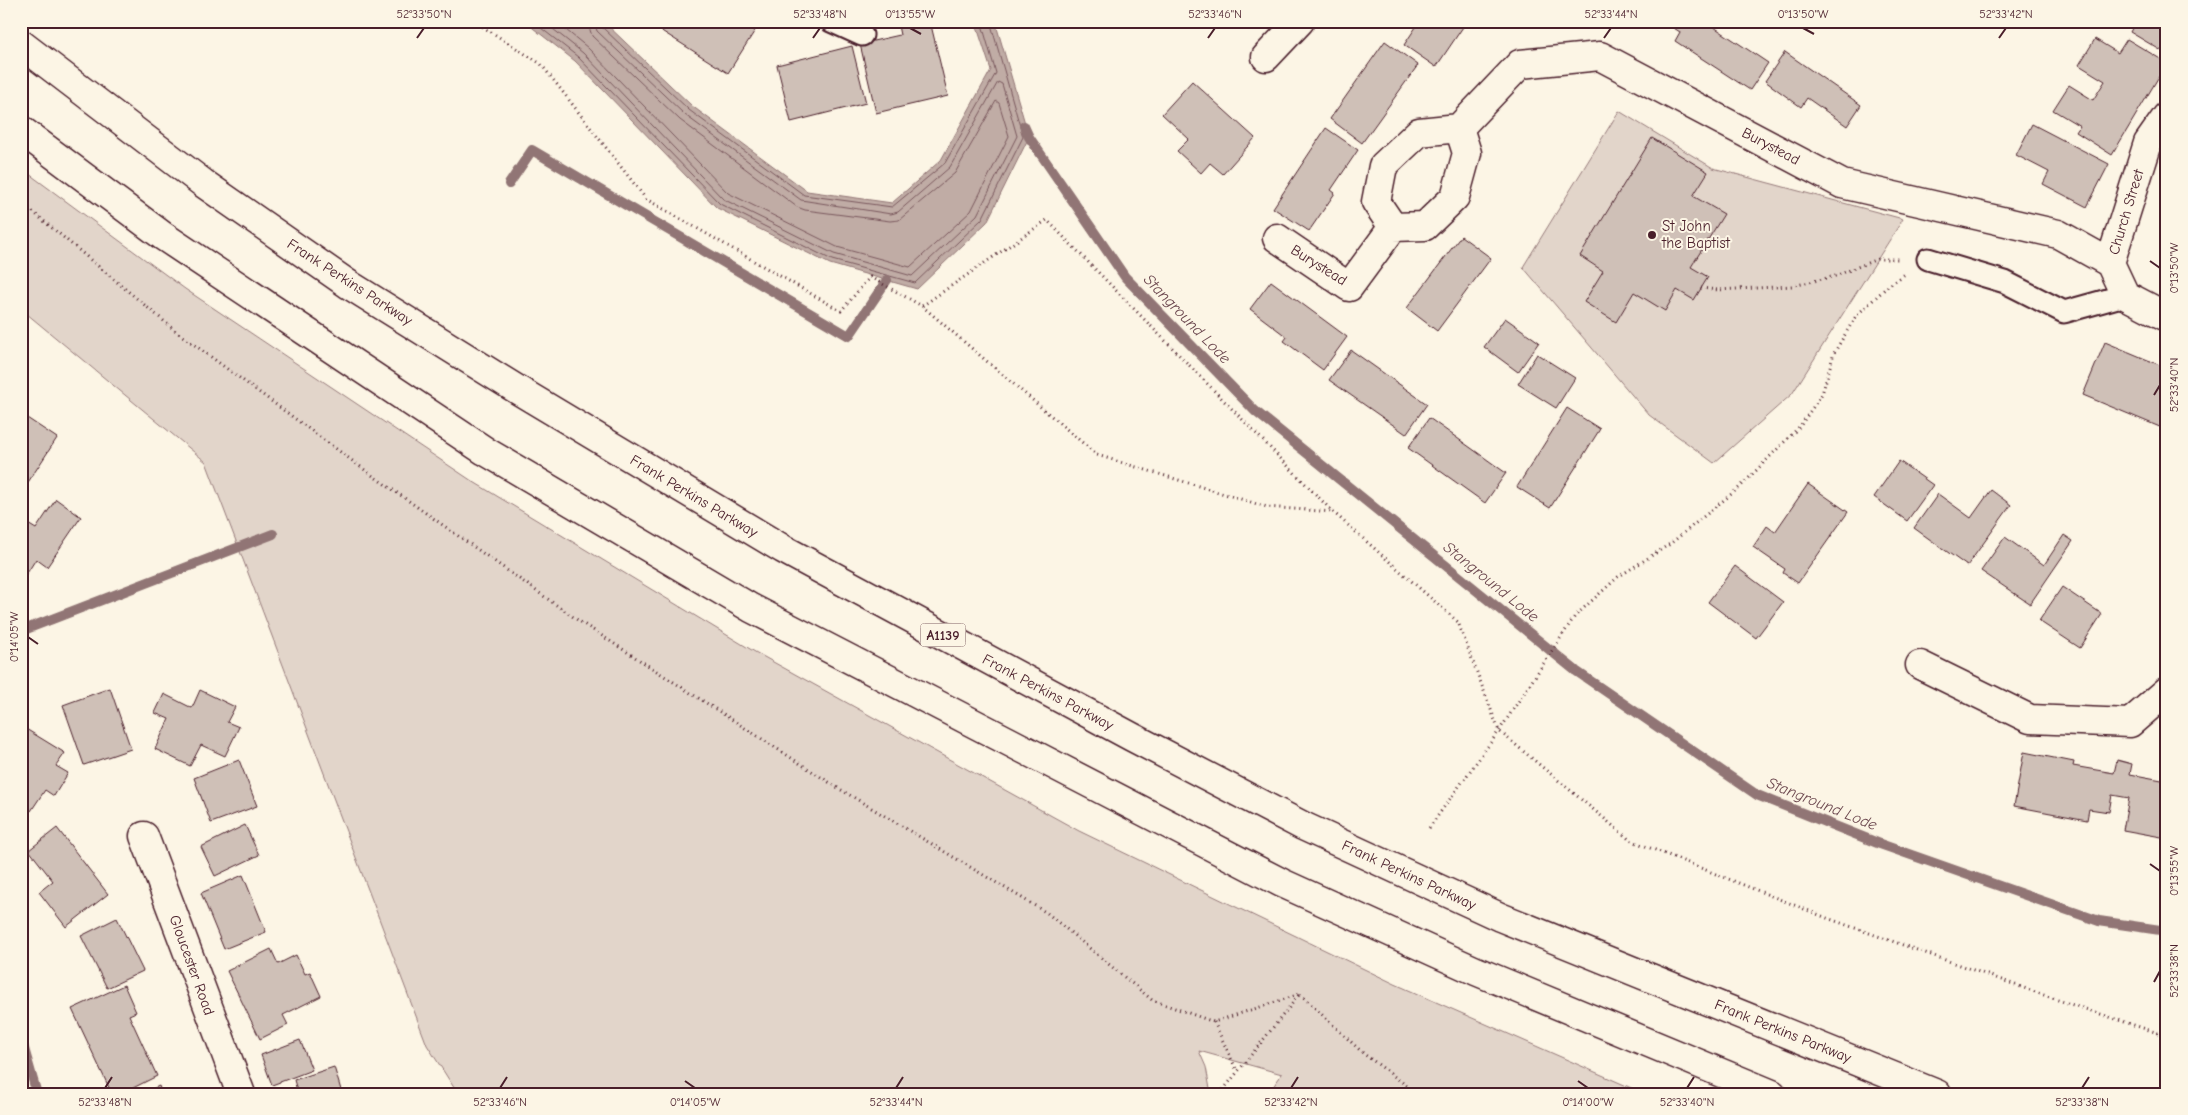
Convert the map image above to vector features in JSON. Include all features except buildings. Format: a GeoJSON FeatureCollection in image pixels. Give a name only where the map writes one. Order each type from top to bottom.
{"type":"FeatureCollection","features":[{"type":"Feature","properties":{"kind":"main road"},"geometry":{"type":"LineString","coordinates":[[1266,57],[1300,21]]}},
{"type":"Feature","properties":{"kind":"main road","name":"Frank Perkins Parkway"},"geometry":{"type":"LineString","coordinates":[[21,44],[203,183],[348,284],[518,390],[783,549],[1132,738],[1303,826],[1500,917],[1937,1094]]}},
{"type":"Feature","properties":{"kind":"main road","name":"Burystead"},"geometry":{"type":"LineString","coordinates":[[1459,128],[1520,64],[1600,56],[1842,184],[2058,234],[2110,263]]}},
{"type":"Feature","properties":{"kind":"main road","name":"Church Street"},"geometry":{"type":"LineString","coordinates":[[2125,295],[2110,263],[2148,143],[2167,116]]}},
{"type":"Feature","properties":{"kind":"main road"},"geometry":{"type":"LineString","coordinates":[[1459,128],[1467,152],[1455,197],[1425,226],[1393,227],[1376,202],[1383,166],[1419,132],[1459,128]]}},
{"type":"Feature","properties":{"kind":"main road"},"geometry":{"type":"LineString","coordinates":[[21,130],[163,236],[485,451],[751,608],[1282,883],[1476,971],[1772,1094]]}},
{"type":"Feature","properties":{"kind":"main road","name":"Burystead"},"geometry":{"type":"LineString","coordinates":[[1277,238],[1349,287],[1393,227]]}},
{"type":"Feature","properties":{"kind":"main road"},"geometry":{"type":"LineString","coordinates":[[2125,295],[2167,317]]}},
{"type":"Feature","properties":{"kind":"main road"},"geometry":{"type":"LineString","coordinates":[[1920,665],[2030,719],[2130,723],[2167,691]]}},
{"type":"Feature","properties":{"kind":"main road","name":"Gloucester Road"},"geometry":{"type":"LineString","coordinates":[[144,836],[240,1094]]}},
{"type":"Feature","properties":{"kind":"lane"},"geometry":{"type":"LineString","coordinates":[[831,21],[862,35]]}},
{"type":"Feature","properties":{"kind":"lane"},"geometry":{"type":"LineString","coordinates":[[1928,259],[2005,282],[2064,312],[2125,295]]}},
{"type":"Feature","properties":{"kind":"path"},"geometry":{"type":"LineString","coordinates":[[474,21],[541,64],[646,199],[841,311],[870,277],[922,306],[1097,455],[1267,507],[1333,512]]}},
{"type":"Feature","properties":{"kind":"path"},"geometry":{"type":"LineString","coordinates":[[21,202],[177,332],[369,473],[579,621],[838,788],[1047,913],[1152,1000],[1214,1022],[1300,994]]}},
{"type":"Feature","properties":{"kind":"path"},"geometry":{"type":"LineString","coordinates":[[922,306],[1047,220],[1333,512],[1458,622],[1500,731],[1630,840],[1828,918],[2055,999],[2167,1036]]}},
{"type":"Feature","properties":{"kind":"path"},"geometry":{"type":"LineString","coordinates":[[1701,288],[1718,290],[1794,286],[1835,276],[1877,259],[1928,259]]}},
{"type":"Feature","properties":{"kind":"path"},"geometry":{"type":"LineString","coordinates":[[1429,828],[1500,731],[1530,682],[1575,616],[1618,577],[1670,544],[1740,487],[1800,426],[1822,394],[1834,353],[1856,316],[1888,286],[1928,259]]}},
{"type":"Feature","properties":{"kind":"path"},"geometry":{"type":"LineString","coordinates":[[1220,1094],[1300,994]]}},
{"type":"Feature","properties":{"kind":"path"},"geometry":{"type":"LineString","coordinates":[[1300,994],[1364,1054],[1418,1094]]}},
{"type":"Feature","properties":{"kind":"path"},"geometry":{"type":"LineString","coordinates":[[1214,1022],[1237,1071]]}},
{"type":"Feature","properties":{"kind":"shaded area"},"geometry":{"type":"Polygon","coordinates":[[[1619,111],[1713,168],[1903,219],[1792,394],[1714,463],[1649,415],[1523,267],[1619,111]]]}},
{"type":"Feature","properties":{"kind":"shaded area"},"geometry":{"type":"Polygon","coordinates":[[[21,168],[185,289],[472,481],[755,652],[1079,831],[1395,984],[1645,1094],[1268,1094],[1282,1074],[1199,1051],[1206,1067],[1210,1089],[1206,1094],[458,1094],[427,1045],[206,462],[21,309],[21,168]]]}},
{"type":"Feature","properties":{"kind":"water"},"geometry":{"type":"Polygon","coordinates":[[[524,21],[603,21],[692,106],[807,191],[892,203],[941,160],[991,70],[975,21],[995,21],[1029,137],[987,222],[917,289],[830,264],[717,208],[575,61],[524,21]]]}},
{"type":"Feature","properties":{"kind":"waterway","name":"Stanground Lode"},"geometry":{"type":"LineString","coordinates":[[1024,126],[1029,137],[1125,277],[1255,411],[1576,671],[1757,795],[1880,844],[2099,921],[2167,931]]}},
{"type":"Feature","properties":{"kind":"waterway"},"geometry":{"type":"LineString","coordinates":[[509,184],[532,150],[849,336],[887,280]]}},
{"type":"Feature","properties":{"kind":"waterway"},"geometry":{"type":"LineString","coordinates":[[21,631],[273,534]]}},
{"type":"Feature","properties":{"kind":"waterway"},"geometry":{"type":"LineString","coordinates":[[21,1038],[37,1094]]}},
{"type":"Feature","properties":{"kind":"place","name":"St John the Baptist"},"geometry":{"type":"Point","coordinates":[1652,235]}}]}
